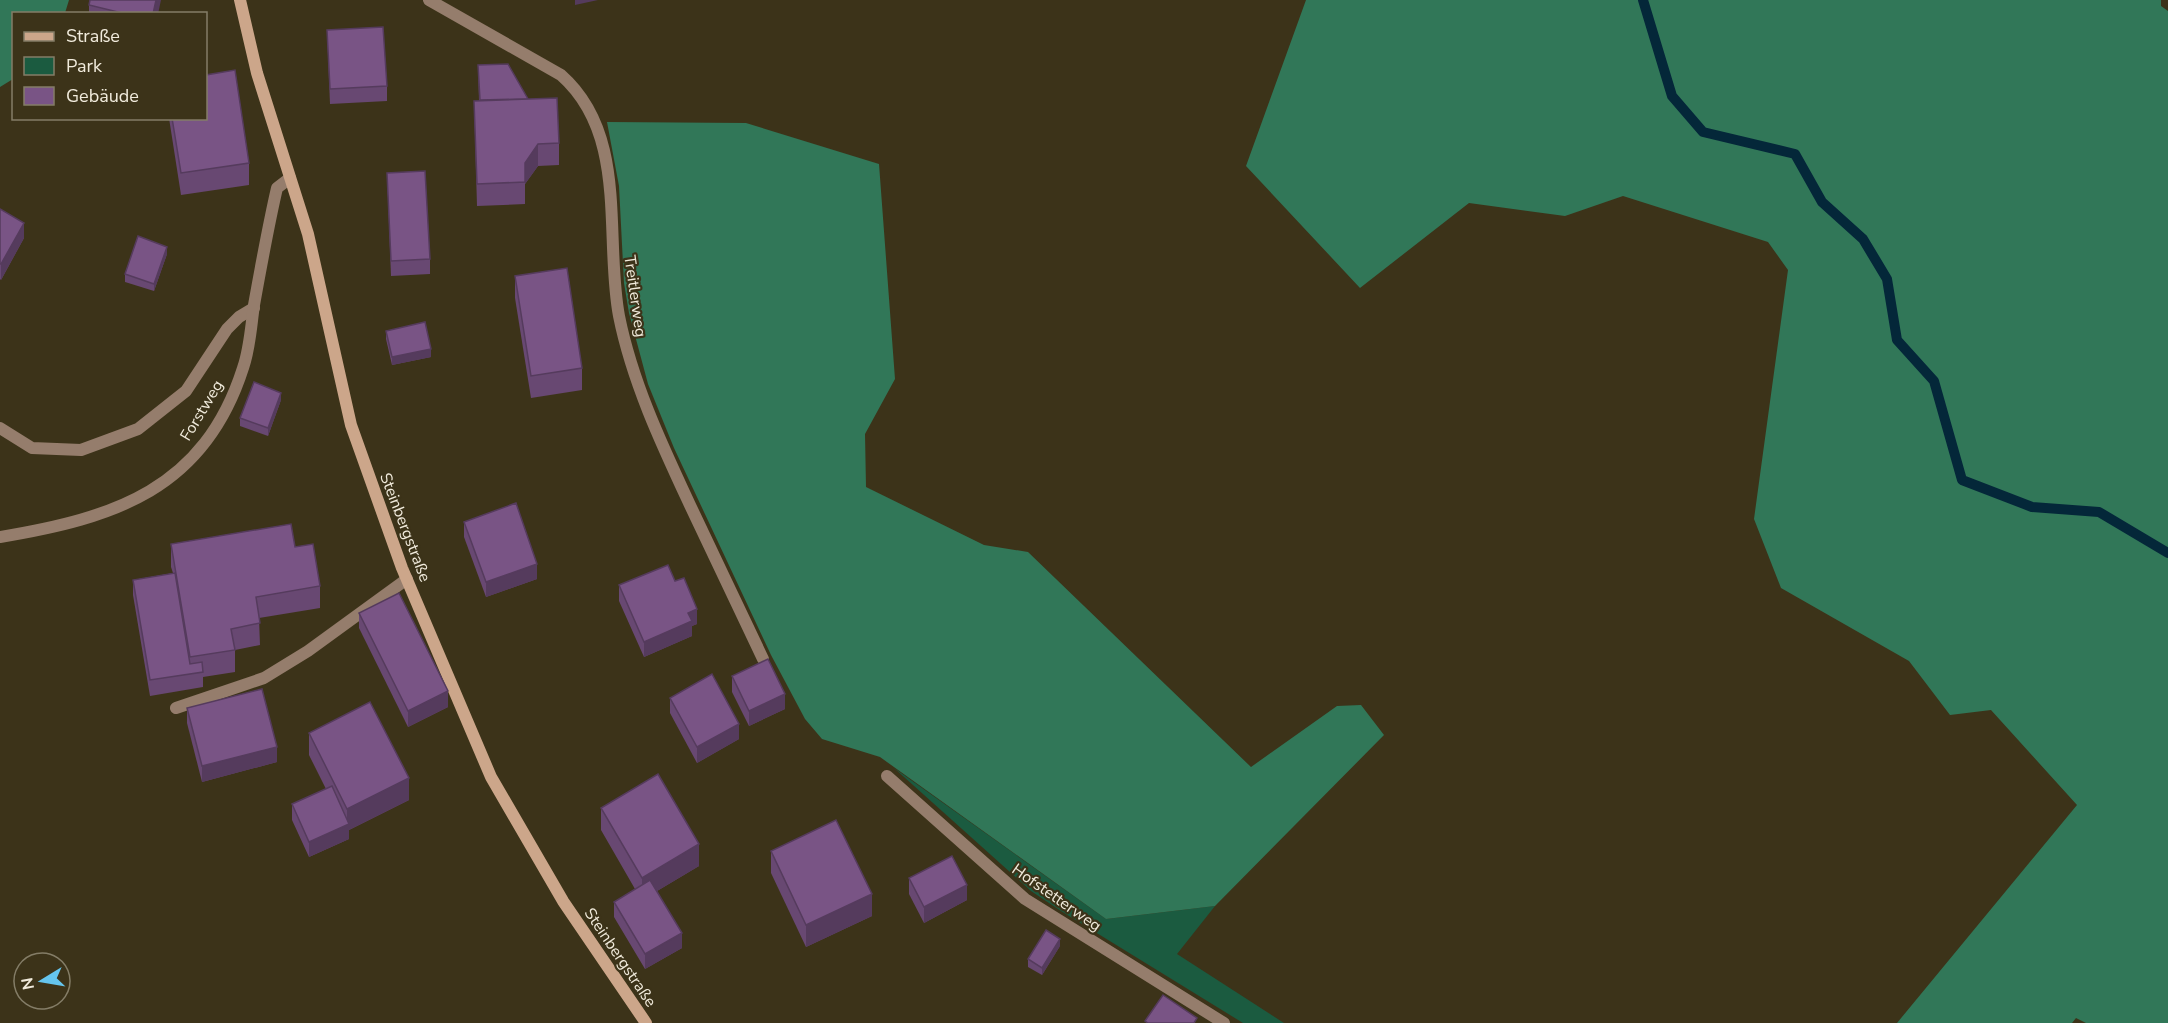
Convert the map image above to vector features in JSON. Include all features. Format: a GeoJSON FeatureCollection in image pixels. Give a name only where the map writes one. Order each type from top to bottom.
{"type":"FeatureCollection","features":[{"type":"Feature","properties":{"kind":"main road","name":"Steinbergstraße"},"geometry":{"type":"LineString","coordinates":[[240,0],[257,73],[308,234],[351,425],[407,579],[491,777],[563,901],[646,1023]]}},
{"type":"Feature","properties":{"kind":"street","name":"Treitlerweg"},"geometry":{"type":"LineString","coordinates":[[429,0],[561,75],[574,86],[593,114],[604,154],[614,284],[627,346],[666,452],[763,659]]}},
{"type":"Feature","properties":{"kind":"street","name":"Forstweg"},"geometry":{"type":"LineString","coordinates":[[0,537],[66,525],[106,513],[147,495],[191,458],[207,438],[233,394],[243,367],[277,188],[290,178]]}},
{"type":"Feature","properties":{"kind":"street"},"geometry":{"type":"LineString","coordinates":[[0,428],[32,448],[81,450],[138,429],[186,391],[227,329],[239,317],[254,308]]}},
{"type":"Feature","properties":{"kind":"street"},"geometry":{"type":"LineString","coordinates":[[176,708],[264,678],[308,651],[407,579]]}},
{"type":"Feature","properties":{"kind":"street","name":"Hofstetterweg"},"geometry":{"type":"LineString","coordinates":[[887,776],[1025,899],[1224,1023]]}},
{"type":"Feature","properties":{"kind":"green space"},"geometry":{"type":"Polygon","coordinates":[[[0,0],[69,0],[65,12],[12,12],[12,80],[0,87],[0,0]]]}},
{"type":"Feature","properties":{"kind":"green space"},"geometry":{"type":"Polygon","coordinates":[[[1306,0],[2161,0],[2161,6],[2168,11],[2168,1023],[2086,1023],[2076,1018],[2072,1023],[1897,1023],[2077,805],[1991,710],[1950,715],[1909,661],[1781,588],[1754,519],[1788,270],[1768,242],[1623,196],[1565,216],[1469,203],[1360,288],[1246,166],[1306,0]]]}},
{"type":"Feature","properties":{"kind":"green space"},"geometry":{"type":"Polygon","coordinates":[[[607,122],[746,123],[879,164],[895,379],[865,434],[866,487],[984,545],[1028,552],[1251,767],[1337,706],[1361,705],[1384,735],[1215,906],[1106,919],[880,757],[822,739],[805,719],[771,655],[674,448],[648,384],[629,313],[624,283],[619,186],[607,122]]]}},
{"type":"Feature","properties":{"kind":"green space"},"geometry":{"type":"Polygon","coordinates":[[[894,768],[1106,919],[1215,906],[1177,954],[1284,1023],[1243,1023],[1061,911],[1031,891],[894,768]]]}},
{"type":"Feature","properties":{"kind":"building"},"geometry":{"type":"Polygon","coordinates":[[[90,0],[156,0],[153,12],[118,12],[89,5],[90,0]]]}},
{"type":"Feature","properties":{"kind":"building"},"geometry":{"type":"Polygon","coordinates":[[[383,27],[387,86],[330,89],[327,30],[383,27]]]}},
{"type":"Feature","properties":{"kind":"building"},"geometry":{"type":"Polygon","coordinates":[[[508,64],[528,99],[480,100],[478,65],[508,64]]]}},
{"type":"Feature","properties":{"kind":"building"},"geometry":{"type":"Polygon","coordinates":[[[235,70],[249,163],[181,173],[172,120],[207,120],[207,75],[235,70]]]}},
{"type":"Feature","properties":{"kind":"building"},"geometry":{"type":"Polygon","coordinates":[[[557,98],[559,143],[538,144],[525,163],[525,182],[477,184],[474,101],[557,98]]]}},
{"type":"Feature","properties":{"kind":"building"},"geometry":{"type":"Polygon","coordinates":[[[425,171],[430,259],[391,261],[387,173],[425,171]]]}},
{"type":"Feature","properties":{"kind":"building"},"geometry":{"type":"Polygon","coordinates":[[[0,209],[24,223],[1,264],[0,264],[0,209]]]}},
{"type":"Feature","properties":{"kind":"building"},"geometry":{"type":"Polygon","coordinates":[[[138,236],[167,247],[154,284],[125,274],[138,236]]]}},
{"type":"Feature","properties":{"kind":"building"},"geometry":{"type":"Polygon","coordinates":[[[567,268],[582,368],[531,376],[515,276],[567,268]]]}},
{"type":"Feature","properties":{"kind":"building"},"geometry":{"type":"Polygon","coordinates":[[[425,322],[431,349],[392,357],[386,331],[425,322]]]}},
{"type":"Feature","properties":{"kind":"building"},"geometry":{"type":"Polygon","coordinates":[[[254,382],[281,393],[268,428],[240,418],[254,382]]]}},
{"type":"Feature","properties":{"kind":"building"},"geometry":{"type":"Polygon","coordinates":[[[516,503],[537,564],[486,582],[464,522],[516,503]]]}},
{"type":"Feature","properties":{"kind":"building"},"geometry":{"type":"Polygon","coordinates":[[[291,524],[295,547],[313,544],[320,586],[256,597],[260,623],[231,629],[235,650],[190,657],[171,544],[291,524]]]}},
{"type":"Feature","properties":{"kind":"building"},"geometry":{"type":"Polygon","coordinates":[[[668,565],[675,581],[684,578],[697,609],[688,613],[692,621],[644,642],[619,585],[668,565]]]}},
{"type":"Feature","properties":{"kind":"building"},"geometry":{"type":"Polygon","coordinates":[[[175,573],[190,664],[202,662],[203,672],[150,680],[133,580],[175,573]]]}},
{"type":"Feature","properties":{"kind":"building"},"geometry":{"type":"Polygon","coordinates":[[[399,593],[448,691],[408,711],[359,613],[399,593]]]}},
{"type":"Feature","properties":{"kind":"building"},"geometry":{"type":"Polygon","coordinates":[[[768,659],[785,694],[749,711],[732,676],[768,659]]]}},
{"type":"Feature","properties":{"kind":"building"},"geometry":{"type":"Polygon","coordinates":[[[712,674],[739,724],[697,747],[670,698],[712,674]]]}},
{"type":"Feature","properties":{"kind":"building"},"geometry":{"type":"Polygon","coordinates":[[[262,689],[277,747],[202,766],[187,708],[262,689]]]}},
{"type":"Feature","properties":{"kind":"building"},"geometry":{"type":"Polygon","coordinates":[[[370,702],[409,778],[347,809],[309,733],[370,702]]]}},
{"type":"Feature","properties":{"kind":"building"},"geometry":{"type":"Polygon","coordinates":[[[658,774],[699,844],[642,878],[601,808],[658,774]]]}},
{"type":"Feature","properties":{"kind":"building"},"geometry":{"type":"Polygon","coordinates":[[[332,786],[349,824],[309,842],[292,804],[332,786]]]}},
{"type":"Feature","properties":{"kind":"building"},"geometry":{"type":"Polygon","coordinates":[[[836,820],[872,894],[806,925],[771,851],[836,820]]]}},
{"type":"Feature","properties":{"kind":"building"},"geometry":{"type":"Polygon","coordinates":[[[952,856],[967,885],[924,907],[909,878],[952,856]]]}},
{"type":"Feature","properties":{"kind":"building"},"geometry":{"type":"Polygon","coordinates":[[[650,880],[682,933],[645,954],[614,902],[650,880]]]}},
{"type":"Feature","properties":{"kind":"building"},"geometry":{"type":"Polygon","coordinates":[[[1046,930],[1060,939],[1042,968],[1028,959],[1046,930]]]}},
{"type":"Feature","properties":{"kind":"building"},"geometry":{"type":"Polygon","coordinates":[[[1163,995],[1197,1018],[1194,1023],[1148,1023],[1145,1021],[1163,995]]]}},
{"type":"Feature","properties":{"kind":"waterway"},"geometry":{"type":"LineString","coordinates":[[1643,0],[1672,96],[1703,132],[1795,154],[1822,202],[1863,239],[1887,279],[1897,340],[1934,381],[1962,480],[2032,507],[2099,512],[2168,553]]}}]}
